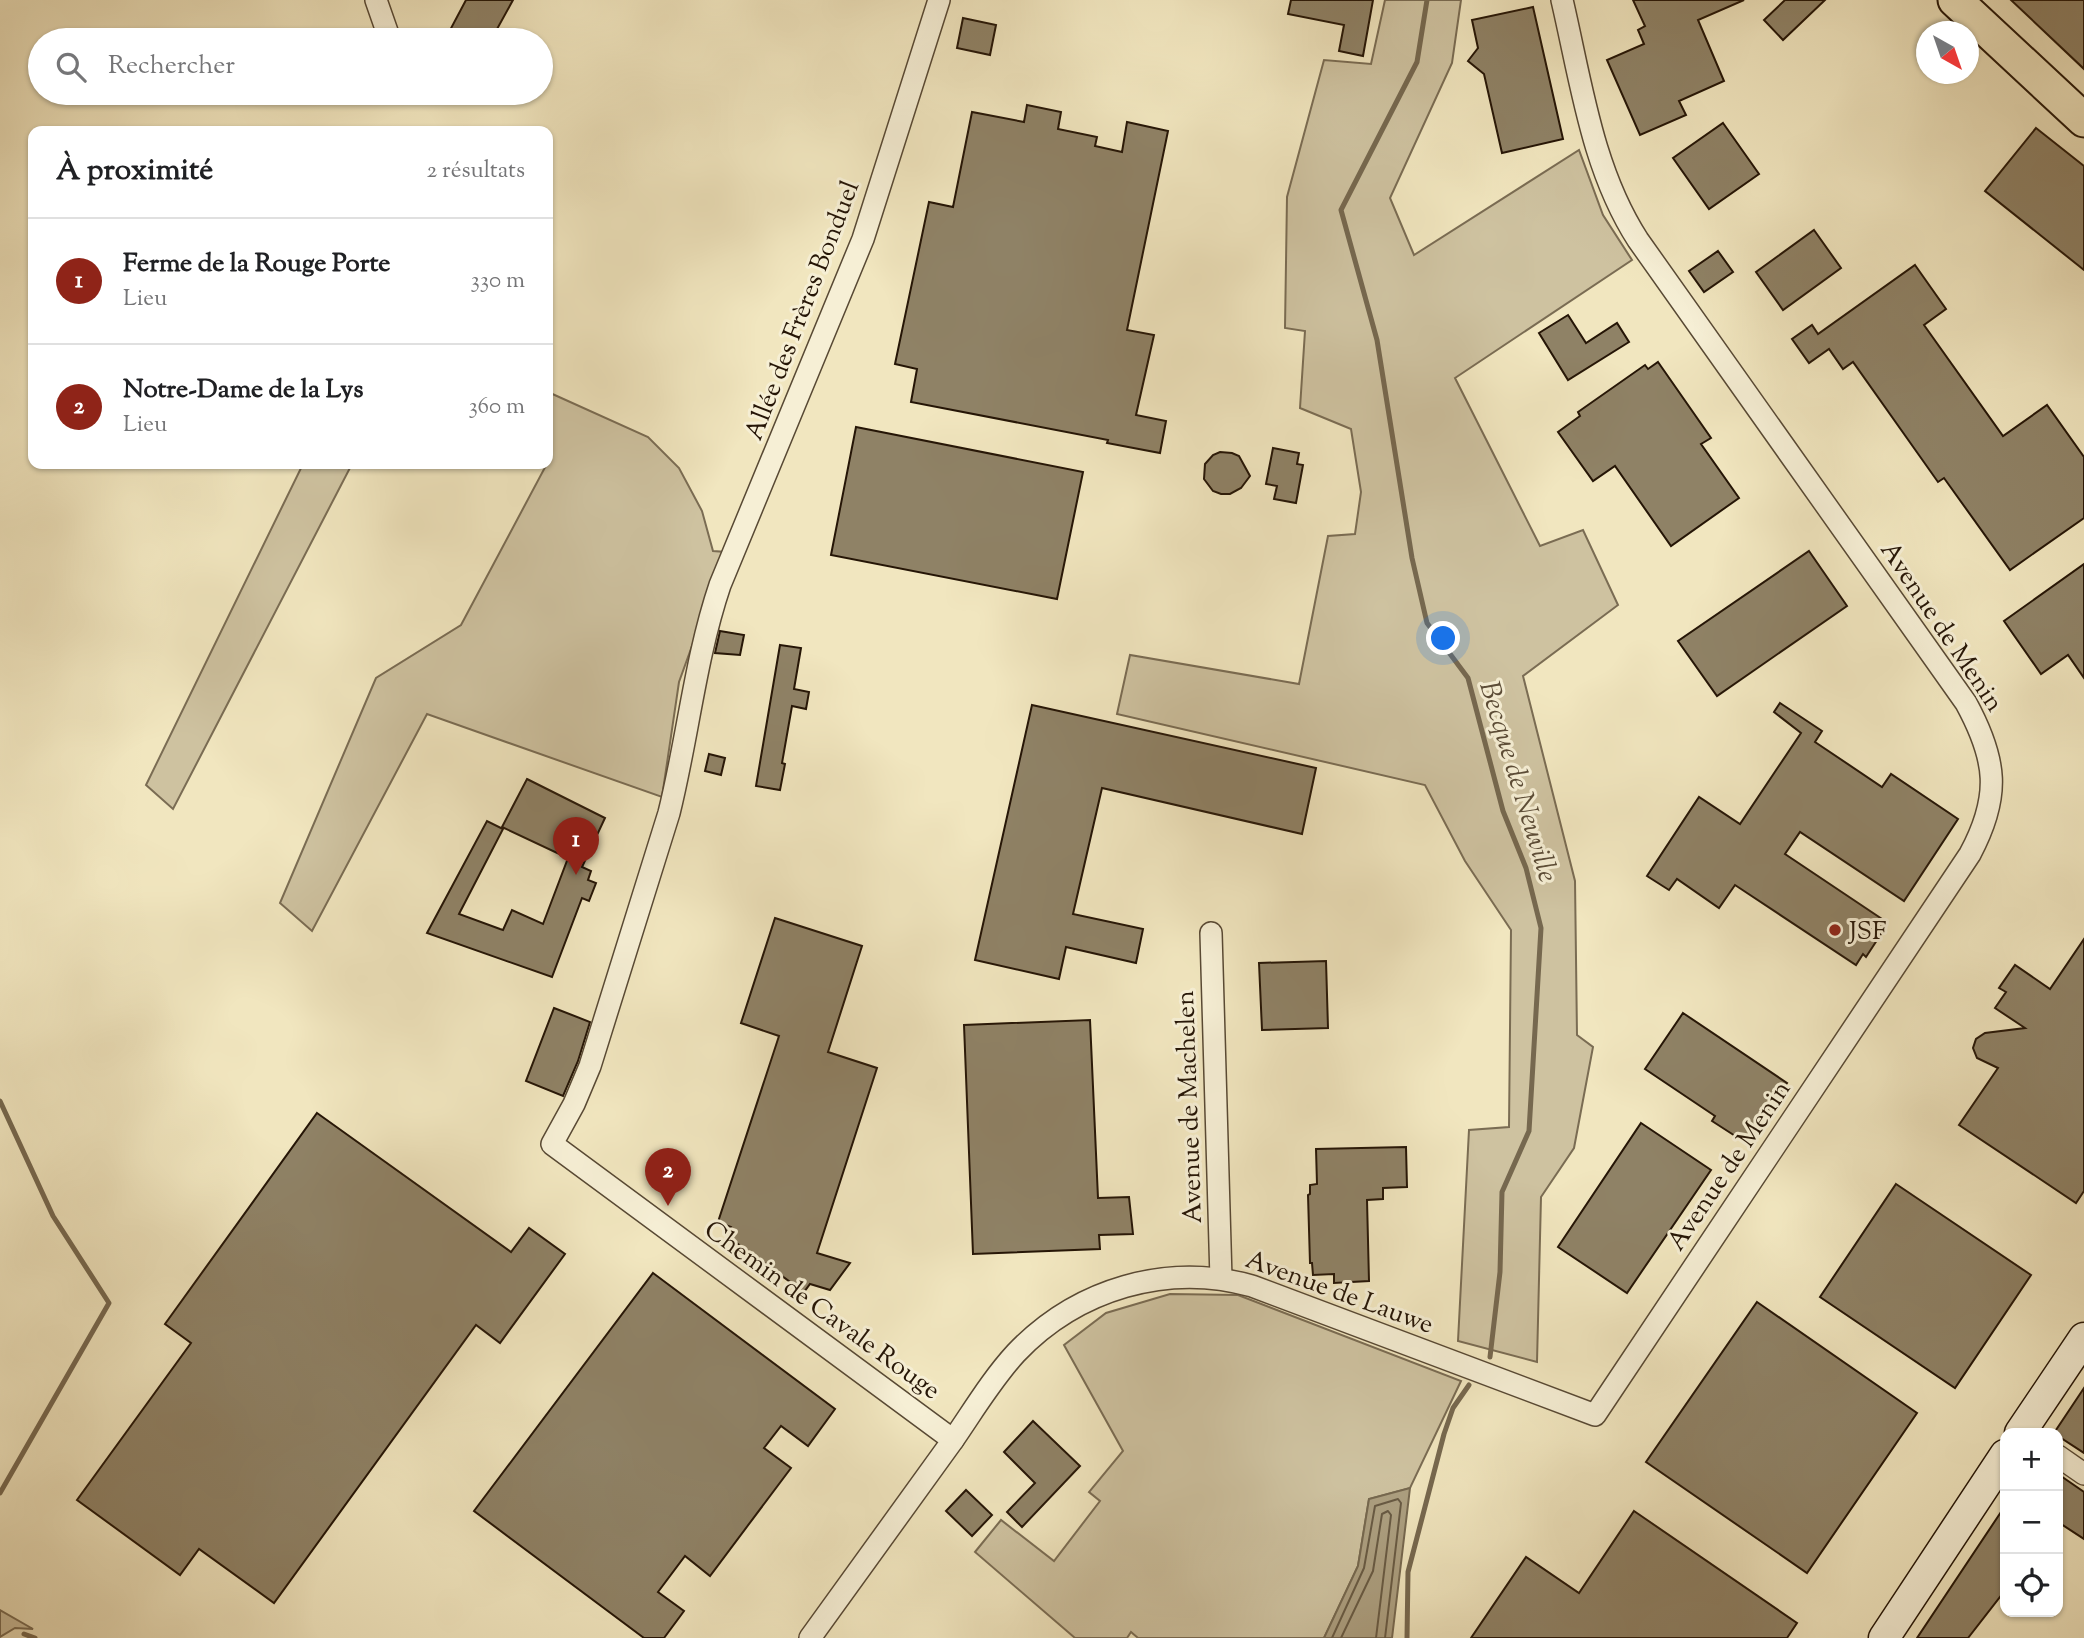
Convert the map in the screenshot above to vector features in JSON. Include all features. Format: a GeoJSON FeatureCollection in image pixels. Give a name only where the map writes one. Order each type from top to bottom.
{"type":"FeatureCollection","features":[{"type":"Feature","properties":{"kind":"main road"},"geometry":{"type":"LineString","coordinates":[[1955,0],[2084,120]]}},
{"type":"Feature","properties":{"kind":"main road"},"geometry":{"type":"LineString","coordinates":[[1979,0],[2084,97]]}},
{"type":"Feature","properties":{"kind":"main road"},"geometry":{"type":"LineString","coordinates":[[2024,1428],[2084,1338]]}},
{"type":"Feature","properties":{"kind":"main road"},"geometry":{"type":"LineString","coordinates":[[1884,1638],[2000,1464]]}},
{"type":"Feature","properties":{"kind":"street"},"geometry":{"type":"LineString","coordinates":[[376,0],[386,28]]}},
{"type":"Feature","properties":{"kind":"street","name":"Allée des Frères Bonduel"},"geometry":{"type":"LineString","coordinates":[[705,637],[727,566],[863,239],[939,0]]}},
{"type":"Feature","properties":{"kind":"street","name":"Avenue de Menin"},"geometry":{"type":"LineString","coordinates":[[1562,0],[1591,125],[1620,212],[1966,703],[1988,750],[1992,778],[1989,809],[1970,854],[1595,1415]]}},
{"type":"Feature","properties":{"kind":"street","name":"Chemin de Cavale Rouge"},"geometry":{"type":"LineString","coordinates":[[705,637],[678,778],[663,835],[590,1066],[574,1104],[552,1143],[953,1440]]}},
{"type":"Feature","properties":{"kind":"street","name":"Avenue de Machelen"},"geometry":{"type":"LineString","coordinates":[[1211,933],[1221,1279]]}},
{"type":"Feature","properties":{"kind":"street","name":"Avenue de Lauwe"},"geometry":{"type":"LineString","coordinates":[[953,1440],[1012,1358],[1039,1331],[1071,1309],[1109,1291],[1145,1281],[1181,1277],[1221,1279],[1252,1286],[1595,1415]]}},
{"type":"Feature","properties":{"kind":"street"},"geometry":{"type":"LineString","coordinates":[[810,1638],[953,1440]]}},
{"type":"Feature","properties":{"kind":"street"},"geometry":{"type":"LineString","coordinates":[[2063,1459],[2084,1474]]}},
{"type":"Feature","properties":{"kind":"shaded area"},"geometry":{"type":"Polygon","coordinates":[[[1385,0],[1461,0],[1452,63],[1390,198],[1414,255],[1579,150],[1603,215],[1632,260],[1455,378],[1540,546],[1583,530],[1618,605],[1523,676],[1575,881],[1577,1035],[1593,1047],[1574,1148],[1541,1197],[1537,1362],[1458,1341],[1469,1130],[1509,1127],[1511,930],[1465,861],[1425,785],[1117,714],[1130,655],[1299,684],[1328,536],[1355,534],[1361,492],[1351,429],[1300,408],[1305,331],[1285,328],[1287,197],[1324,60],[1371,64],[1385,0]]]}},
{"type":"Feature","properties":{"kind":"shaded area"},"geometry":{"type":"Polygon","coordinates":[[[553,394],[648,437],[679,468],[702,511],[713,551],[726,552],[679,682],[662,797],[427,714],[312,931],[280,903],[376,678],[461,625],[544,469],[553,469],[553,394]]]}},
{"type":"Feature","properties":{"kind":"shaded area"},"geometry":{"type":"Polygon","coordinates":[[[301,469],[349,469],[173,809],[146,785],[301,469]]]}},
{"type":"Feature","properties":{"kind":"shaded area"},"geometry":{"type":"Polygon","coordinates":[[[1170,1294],[1238,1295],[1461,1381],[1410,1488],[1369,1499],[1358,1566],[1324,1638],[1138,1638],[1131,1632],[1127,1638],[1075,1638],[975,1552],[1001,1520],[1054,1561],[1100,1501],[1089,1492],[1123,1451],[1064,1345],[1106,1313],[1170,1294]]]}},
{"type":"Feature","properties":{"kind":"shaded area"},"geometry":{"type":"Polygon","coordinates":[[[0,1610],[33,1629],[15,1628],[0,1637],[0,1610]]]}},
{"type":"Feature","properties":{"kind":"water"},"geometry":{"type":"Polygon","coordinates":[[[1410,1488],[1392,1638],[1324,1638],[1358,1566],[1369,1499],[1410,1488]]]}},
{"type":"Feature","properties":{"kind":"building"},"geometry":{"type":"Polygon","coordinates":[[[466,0],[513,0],[498,28],[451,28],[466,0]]]}},
{"type":"Feature","properties":{"kind":"building"},"geometry":{"type":"Polygon","coordinates":[[[1291,0],[1373,0],[1363,56],[1339,51],[1344,25],[1288,14],[1291,0]]]}},
{"type":"Feature","properties":{"kind":"building"},"geometry":{"type":"Polygon","coordinates":[[[1633,0],[1744,0],[1698,20],[1724,81],[1679,101],[1686,115],[1640,135],[1607,60],[1644,44],[1638,30],[1645,26],[1633,0]]]}},
{"type":"Feature","properties":{"kind":"building"},"geometry":{"type":"Polygon","coordinates":[[[1785,0],[1825,0],[1783,40],[1764,20],[1785,0]]]}},
{"type":"Feature","properties":{"kind":"building"},"geometry":{"type":"Polygon","coordinates":[[[2011,0],[2084,0],[2084,69],[2011,0]]]}},
{"type":"Feature","properties":{"kind":"building"},"geometry":{"type":"Polygon","coordinates":[[[1533,7],[1563,139],[1502,153],[1484,74],[1468,61],[1478,48],[1472,20],[1533,7]]]}},
{"type":"Feature","properties":{"kind":"building"},"geometry":{"type":"Polygon","coordinates":[[[963,18],[996,25],[990,55],[957,48],[963,18]]]}},
{"type":"Feature","properties":{"kind":"building"},"geometry":{"type":"Polygon","coordinates":[[[1027,105],[1061,112],[1058,129],[1097,137],[1095,146],[1122,152],[1127,122],[1168,131],[1127,330],[1154,335],[1136,415],[1166,421],[1160,453],[1107,443],[1108,440],[911,402],[917,369],[895,364],[929,202],[953,207],[972,112],[1024,122],[1027,105]]]}},
{"type":"Feature","properties":{"kind":"building"},"geometry":{"type":"Polygon","coordinates":[[[1723,123],[1759,174],[1709,209],[1673,158],[1723,123]]]}},
{"type":"Feature","properties":{"kind":"building"},"geometry":{"type":"Polygon","coordinates":[[[2036,128],[2084,166],[2084,270],[1985,191],[2036,128]]]}},
{"type":"Feature","properties":{"kind":"building"},"geometry":{"type":"Polygon","coordinates":[[[1814,230],[1841,268],[1783,310],[1756,272],[1814,230]]]}},
{"type":"Feature","properties":{"kind":"building"},"geometry":{"type":"Polygon","coordinates":[[[1718,251],[1733,272],[1704,292],[1689,271],[1718,251]]]}},
{"type":"Feature","properties":{"kind":"building"},"geometry":{"type":"Polygon","coordinates":[[[1915,265],[1946,309],[1924,325],[2003,436],[2047,405],[2084,457],[2084,518],[2010,570],[1944,478],[1938,482],[1853,362],[1843,369],[1829,349],[1809,363],[1792,339],[1812,325],[1818,334],[1915,265]]]}},
{"type":"Feature","properties":{"kind":"building"},"geometry":{"type":"Polygon","coordinates":[[[1568,315],[1586,343],[1617,323],[1629,342],[1568,380],[1539,333],[1568,315]]]}},
{"type":"Feature","properties":{"kind":"building"},"geometry":{"type":"Polygon","coordinates":[[[1658,362],[1711,438],[1701,444],[1739,498],[1671,546],[1615,466],[1593,481],[1558,432],[1580,416],[1578,412],[1645,365],[1648,369],[1658,362]]]}},
{"type":"Feature","properties":{"kind":"building"},"geometry":{"type":"Polygon","coordinates":[[[856,427],[1083,472],[1057,599],[831,555],[856,427]]]}},
{"type":"Feature","properties":{"kind":"building"},"geometry":{"type":"Polygon","coordinates":[[[1273,448],[1299,453],[1297,464],[1303,465],[1296,503],[1274,499],[1277,486],[1266,484],[1273,448]]]}},
{"type":"Feature","properties":{"kind":"building"},"geometry":{"type":"Polygon","coordinates":[[[1220,452],[1239,456],[1250,476],[1241,488],[1230,494],[1213,491],[1204,479],[1205,464],[1220,452]]]}},
{"type":"Feature","properties":{"kind":"building"},"geometry":{"type":"Polygon","coordinates":[[[1809,551],[1847,606],[1717,696],[1678,641],[1809,551]]]}},
{"type":"Feature","properties":{"kind":"building"},"geometry":{"type":"Polygon","coordinates":[[[2084,564],[2084,678],[2068,655],[2041,674],[2004,621],[2084,564]]]}},
{"type":"Feature","properties":{"kind":"building"},"geometry":{"type":"Polygon","coordinates":[[[720,631],[744,635],[740,655],[715,653],[720,631]]]}},
{"type":"Feature","properties":{"kind":"building"},"geometry":{"type":"Polygon","coordinates":[[[780,645],[801,648],[794,689],[809,692],[806,709],[792,706],[780,790],[756,786],[780,645]]]}},
{"type":"Feature","properties":{"kind":"building"},"geometry":{"type":"Polygon","coordinates":[[[1780,703],[1822,731],[1815,742],[1882,787],[1891,774],[1958,819],[1904,901],[1800,832],[1785,854],[1885,921],[1878,932],[1881,934],[1866,957],[1863,954],[1856,965],[1735,885],[1719,908],[1677,879],[1669,890],[1647,876],[1699,797],[1740,824],[1801,733],[1774,712],[1780,703]]]}},
{"type":"Feature","properties":{"kind":"building"},"geometry":{"type":"Polygon","coordinates":[[[1032,705],[1316,768],[1302,834],[1102,788],[1073,914],[1143,929],[1136,963],[1066,947],[1059,979],[975,960],[1032,705]]]}},
{"type":"Feature","properties":{"kind":"building"},"geometry":{"type":"Polygon","coordinates":[[[709,754],[725,758],[721,775],[705,771],[709,754]]]}},
{"type":"Feature","properties":{"kind":"building"},"geometry":{"type":"Polygon","coordinates":[[[527,779],[605,818],[582,867],[591,871],[588,880],[596,883],[589,901],[582,898],[552,977],[427,933],[487,821],[503,829],[459,914],[503,930],[512,910],[543,924],[568,858],[502,827],[527,779]]]}},
{"type":"Feature","properties":{"kind":"building"},"geometry":{"type":"Polygon","coordinates":[[[775,918],[862,946],[828,1052],[877,1068],[817,1253],[850,1263],[830,1290],[810,1284],[804,1292],[727,1236],[731,1227],[718,1222],[779,1036],[741,1023],[775,918]]]}},
{"type":"Feature","properties":{"kind":"building"},"geometry":{"type":"Polygon","coordinates":[[[2084,939],[2084,1191],[2076,1203],[1959,1125],[1998,1068],[1977,1058],[1973,1048],[1976,1039],[1985,1033],[2025,1028],[1995,1008],[2006,992],[1999,988],[2015,965],[2050,989],[2084,939]]]}},
{"type":"Feature","properties":{"kind":"building"},"geometry":{"type":"Polygon","coordinates":[[[1326,961],[1328,1028],[1262,1030],[1259,963],[1326,961]]]}},
{"type":"Feature","properties":{"kind":"building"},"geometry":{"type":"Polygon","coordinates":[[[554,1008],[590,1022],[563,1096],[526,1081],[554,1008]]]}},
{"type":"Feature","properties":{"kind":"building"},"geometry":{"type":"Polygon","coordinates":[[[1683,1013],[1787,1083],[1746,1143],[1712,1121],[1715,1116],[1645,1069],[1683,1013]]]}},
{"type":"Feature","properties":{"kind":"building"},"geometry":{"type":"Polygon","coordinates":[[[1090,1020],[1098,1198],[1129,1197],[1133,1234],[1099,1235],[1100,1249],[973,1254],[964,1025],[1090,1020]]]}},
{"type":"Feature","properties":{"kind":"building"},"geometry":{"type":"Polygon","coordinates":[[[317,1113],[511,1252],[529,1228],[565,1254],[500,1343],[476,1325],[274,1603],[199,1549],[180,1575],[77,1500],[191,1343],[165,1324],[317,1113]]]}},
{"type":"Feature","properties":{"kind":"building"},"geometry":{"type":"Polygon","coordinates":[[[1641,1123],[1711,1170],[1627,1293],[1558,1247],[1641,1123]]]}},
{"type":"Feature","properties":{"kind":"building"},"geometry":{"type":"Polygon","coordinates":[[[1406,1147],[1407,1187],[1383,1188],[1383,1199],[1367,1200],[1369,1281],[1334,1283],[1334,1274],[1313,1275],[1310,1263],[1308,1195],[1310,1185],[1317,1184],[1316,1149],[1406,1147]]]}},
{"type":"Feature","properties":{"kind":"building"},"geometry":{"type":"Polygon","coordinates":[[[1896,1184],[2031,1275],[1955,1388],[1820,1297],[1896,1184]]]}},
{"type":"Feature","properties":{"kind":"building"},"geometry":{"type":"Polygon","coordinates":[[[653,1273],[835,1409],[808,1446],[781,1426],[764,1448],[791,1468],[710,1576],[685,1556],[658,1592],[684,1611],[664,1638],[644,1638],[474,1511],[653,1273]]]}},
{"type":"Feature","properties":{"kind":"building"},"geometry":{"type":"Polygon","coordinates":[[[1757,1302],[1917,1413],[1807,1573],[1646,1462],[1757,1302]]]}},
{"type":"Feature","properties":{"kind":"building"},"geometry":{"type":"Polygon","coordinates":[[[2084,1388],[2084,1453],[2063,1439],[2063,1428],[2057,1428],[2084,1388]]]}},
{"type":"Feature","properties":{"kind":"building"},"geometry":{"type":"Polygon","coordinates":[[[1033,1421],[1080,1466],[1022,1527],[1007,1512],[1035,1483],[1004,1452],[1033,1421]]]}},
{"type":"Feature","properties":{"kind":"building"},"geometry":{"type":"Polygon","coordinates":[[[2063,1477],[2084,1492],[2084,1539],[2063,1525],[2063,1477]]]}},
{"type":"Feature","properties":{"kind":"building"},"geometry":{"type":"Polygon","coordinates":[[[966,1490],[992,1515],[972,1536],[946,1511],[966,1490]]]}},
{"type":"Feature","properties":{"kind":"building"},"geometry":{"type":"Polygon","coordinates":[[[1634,1511],[1797,1623],[1787,1638],[1471,1638],[1526,1557],[1579,1593],[1634,1511]]]}},
{"type":"Feature","properties":{"kind":"building"},"geometry":{"type":"Polygon","coordinates":[[[2000,1514],[2000,1597],[1968,1638],[1917,1638],[2000,1514]]]}},
{"type":"Feature","properties":{"kind":"waterway","name":"Becque de Neuville"},"geometry":{"type":"LineString","coordinates":[[1427,0],[1417,62],[1341,210],[1377,340],[1412,558],[1427,623],[1468,678],[1503,811],[1526,868],[1541,928],[1529,1131],[1502,1192],[1500,1272],[1490,1357]]}},
{"type":"Feature","properties":{"kind":"waterway"},"geometry":{"type":"LineString","coordinates":[[0,1101],[53,1216],[109,1303],[0,1493]]}},
{"type":"Feature","properties":{"kind":"waterway"},"geometry":{"type":"LineString","coordinates":[[1407,1638],[1408,1572],[1444,1434],[1453,1408],[1469,1385]]}},
{"type":"Feature","properties":{"kind":"waterway"},"geometry":{"type":"LineString","coordinates":[[24,1634],[35,1638]]}},
{"type":"Feature","properties":{"kind":"place","name":"Ferme de la Rouge Porte"},"geometry":{"type":"Point","coordinates":[576,875]}},
{"type":"Feature","properties":{"kind":"place","name":"JSF"},"geometry":{"type":"Point","coordinates":[1835,930]}},
{"type":"Feature","properties":{"kind":"place","name":"Notre-Dame de la Lys"},"geometry":{"type":"Point","coordinates":[668,1206]}}]}
